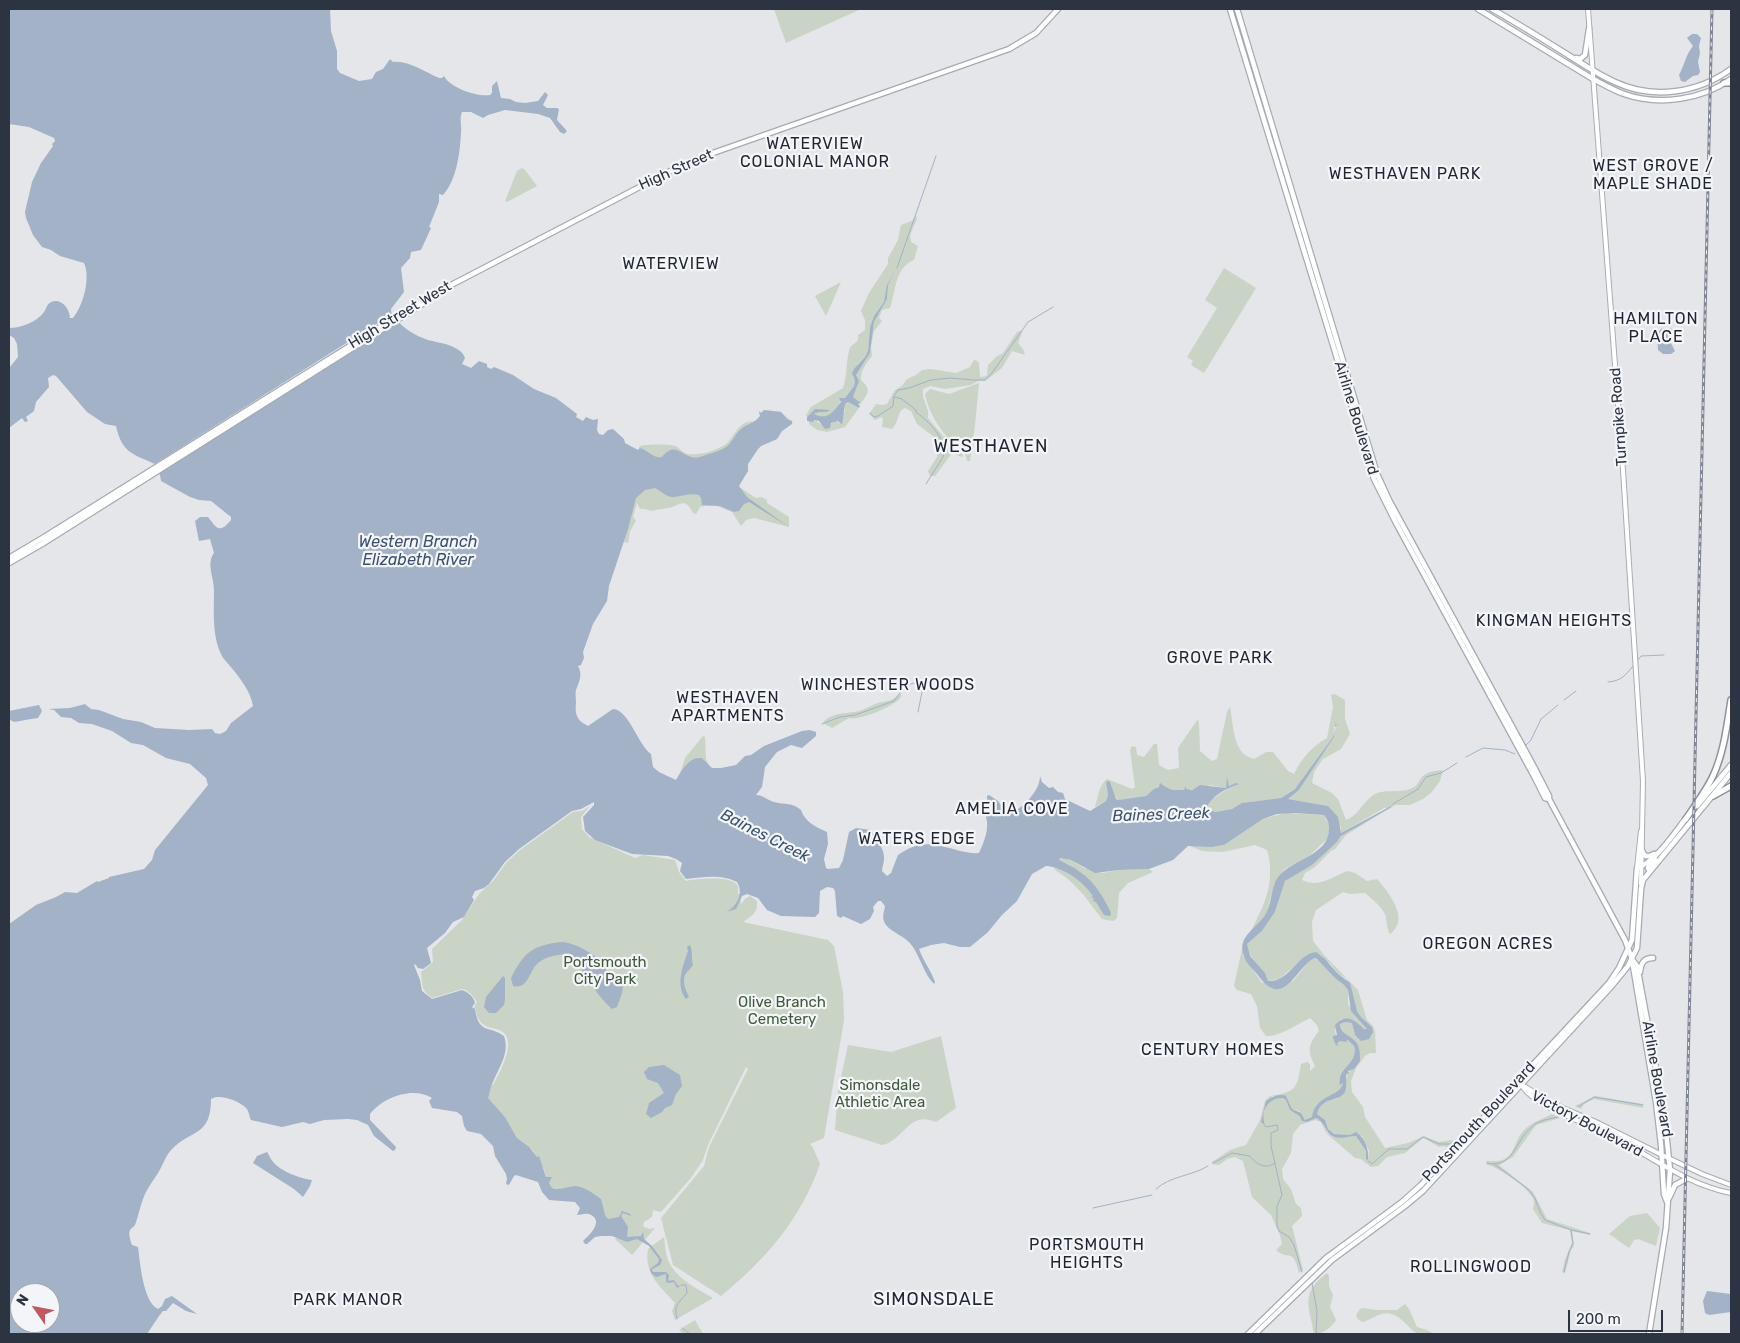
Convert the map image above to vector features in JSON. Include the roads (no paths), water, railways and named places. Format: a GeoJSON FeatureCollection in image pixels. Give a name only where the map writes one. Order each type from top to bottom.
{"type":"FeatureCollection","features":[{"type":"Feature","properties":{"kind":"highway"},"geometry":{"type":"LineString","coordinates":[[1724,83],[1731,83]]}},
{"type":"Feature","properties":{"kind":"highway"},"geometry":{"type":"LineString","coordinates":[[1686,819],[1707,787],[1717,767],[1731,700]]}},
{"type":"Feature","properties":{"kind":"highway"},"geometry":{"type":"LineString","coordinates":[[1713,796],[1731,786]]}},
{"type":"Feature","properties":{"kind":"main road","name":"High Street"},"geometry":{"type":"LineString","coordinates":[[464,279],[635,188],[688,163],[1009,49],[1036,33],[1058,9]]}},
{"type":"Feature","properties":{"kind":"main road","name":"Airline Boulevard"},"geometry":{"type":"LineString","coordinates":[[1230,9],[1374,479],[1396,523],[1531,766]]}},
{"type":"Feature","properties":{"kind":"main road","name":"Airline Boulevard"},"geometry":{"type":"LineString","coordinates":[[1236,9],[1377,474],[1399,519],[1531,766],[1545,798],[1548,799],[1629,950],[1642,1002]]}},
{"type":"Feature","properties":{"kind":"main road"},"geometry":{"type":"LineString","coordinates":[[1478,9],[1593,79],[1624,94],[1654,100],[1675,99],[1694,96],[1731,78]]}},
{"type":"Feature","properties":{"kind":"main road"},"geometry":{"type":"LineString","coordinates":[[1492,9],[1592,70],[1614,82],[1631,88],[1665,92],[1686,90],[1714,80],[1731,69]]}},
{"type":"Feature","properties":{"kind":"main road","name":"Turnpike Road"},"geometry":{"type":"LineString","coordinates":[[1588,9],[1623,470],[1643,774],[1639,868]]}},
{"type":"Feature","properties":{"kind":"main road"},"geometry":{"type":"LineString","coordinates":[[1573,58],[1580,59],[1585,55],[1589,29]]}},
{"type":"Feature","properties":{"kind":"main road","name":"High Street West"},"geometry":{"type":"LineString","coordinates":[[9,563],[49,540],[149,474],[430,296],[464,279]]}},
{"type":"Feature","properties":{"kind":"main road","name":"High Street West"},"geometry":{"type":"LineString","coordinates":[[9,558],[149,474]]}},
{"type":"Feature","properties":{"kind":"main road"},"geometry":{"type":"LineString","coordinates":[[1650,871],[1648,869],[1649,866],[1664,846],[1731,765]]}},
{"type":"Feature","properties":{"kind":"main road","name":"Portsmouth Boulevard"},"geometry":{"type":"LineString","coordinates":[[1641,888],[1643,880],[1650,871],[1731,773]]}},
{"type":"Feature","properties":{"kind":"main road","name":"Turnpike Road"},"geometry":{"type":"LineString","coordinates":[[1639,868],[1639,836],[1642,826]]}},
{"type":"Feature","properties":{"kind":"main road"},"geometry":{"type":"LineString","coordinates":[[1639,868],[1664,846]]}},
{"type":"Feature","properties":{"kind":"main road"},"geometry":{"type":"LineString","coordinates":[[1641,849],[1644,855],[1647,856],[1652,856],[1659,851]]}},
{"type":"Feature","properties":{"kind":"main road","name":"Portsmouth Boulevard"},"geometry":{"type":"LineString","coordinates":[[1520,1083],[1609,983],[1629,950],[1633,937],[1639,868]]}},
{"type":"Feature","properties":{"kind":"main road","name":"Portsmouth Boulevard"},"geometry":{"type":"LineString","coordinates":[[1255,1334],[1332,1260],[1414,1200],[1620,976],[1632,959],[1638,942],[1641,888],[1639,868]]}},
{"type":"Feature","properties":{"kind":"main road"},"geometry":{"type":"LineString","coordinates":[[1640,974],[1643,962],[1647,958],[1652,958]]}},
{"type":"Feature","properties":{"kind":"main road","name":"Airline Boulevard"},"geometry":{"type":"LineString","coordinates":[[1632,959],[1637,964],[1640,974],[1662,1155],[1664,1194],[1667,1202]]}},
{"type":"Feature","properties":{"kind":"main road"},"geometry":{"type":"LineString","coordinates":[[1620,976],[1628,974],[1635,979]]}},
{"type":"Feature","properties":{"kind":"main road","name":"Airline Boulevard"},"geometry":{"type":"LineString","coordinates":[[1649,1334],[1666,1228],[1670,1170],[1666,1122],[1652,1067]]}},
{"type":"Feature","properties":{"kind":"main road","name":"Victory Boulevard"},"geometry":{"type":"LineString","coordinates":[[1520,1083],[1556,1105],[1590,1119],[1669,1159],[1731,1185]]}},
{"type":"Feature","properties":{"kind":"main road","name":"Victory Boulevard"},"geometry":{"type":"LineString","coordinates":[[1520,1083],[1528,1093],[1548,1107],[1601,1130],[1686,1179],[1731,1194]]}},
{"type":"Feature","properties":{"kind":"main road","name":"Portsmouth Boulevard"},"geometry":{"type":"LineString","coordinates":[[1248,1334],[1326,1258],[1414,1192],[1471,1136]]}},
{"type":"Feature","properties":{"kind":"main road"},"geometry":{"type":"LineString","coordinates":[[1667,1202],[1675,1185],[1686,1179]]}},
{"type":"Feature","properties":{"kind":"water","name":"Western Branch Elizabeth River"},"geometry":{"type":"Polygon","coordinates":[[[9,9],[330,9],[331,31],[337,51],[337,69],[340,73],[359,81],[372,79],[376,72],[383,69],[390,59],[393,62],[405,63],[439,78],[444,76],[458,88],[478,95],[490,95],[492,93],[492,86],[497,81],[501,98],[516,102],[538,101],[545,92],[548,95],[543,105],[547,108],[559,109],[557,120],[567,131],[564,134],[560,132],[550,118],[538,114],[505,110],[483,118],[471,112],[462,112],[460,148],[455,174],[448,189],[443,195],[439,194],[439,202],[429,227],[431,228],[421,250],[411,252],[410,258],[401,268],[404,292],[391,309],[393,315],[403,326],[415,334],[459,350],[465,358],[462,364],[471,368],[479,361],[487,364],[487,367],[491,369],[494,367],[513,375],[534,389],[556,398],[583,421],[586,417],[593,420],[598,419],[597,430],[599,434],[603,435],[608,430],[613,429],[624,439],[625,443],[638,450],[640,448],[643,449],[656,457],[662,457],[672,450],[694,458],[720,450],[728,445],[741,429],[760,416],[759,411],[761,413],[764,410],[781,412],[787,419],[792,421],[792,424],[782,431],[777,439],[758,449],[748,464],[748,471],[739,486],[747,497],[789,527],[749,502],[744,504],[739,511],[734,512],[720,506],[702,505],[699,495],[689,494],[671,497],[655,488],[645,490],[636,498],[609,586],[607,601],[593,624],[583,652],[584,658],[581,665],[578,666],[580,675],[576,690],[576,710],[579,719],[588,726],[613,709],[619,711],[629,721],[646,750],[651,754],[653,767],[676,780],[687,764],[694,759],[702,758],[712,768],[736,765],[745,756],[751,755],[764,746],[802,731],[810,730],[816,732],[816,736],[802,748],[791,745],[777,752],[765,767],[762,787],[756,795],[774,802],[794,806],[801,810],[811,824],[827,832],[828,844],[824,859],[828,869],[839,868],[843,860],[849,832],[856,828],[871,830],[883,852],[882,871],[887,876],[891,873],[898,855],[921,845],[928,844],[970,853],[979,853],[986,834],[987,822],[986,816],[978,802],[987,803],[987,796],[989,795],[998,801],[1006,812],[1012,813],[1030,798],[1037,787],[1040,776],[1042,782],[1049,788],[1053,787],[1058,792],[1063,793],[1065,799],[1090,811],[1106,801],[1108,795],[1106,783],[1108,781],[1118,800],[1146,796],[1159,787],[1160,783],[1176,790],[1184,790],[1186,786],[1186,789],[1192,790],[1200,785],[1226,788],[1227,777],[1229,786],[1236,783],[1239,784],[1230,787],[1212,800],[1207,808],[1215,812],[1232,809],[1242,803],[1281,798],[1295,789],[1333,737],[1335,727],[1334,737],[1299,790],[1288,799],[1328,806],[1338,817],[1341,833],[1393,805],[1341,836],[1312,865],[1285,881],[1275,912],[1262,931],[1247,944],[1250,956],[1265,973],[1268,981],[1282,978],[1303,958],[1316,952],[1350,983],[1357,1011],[1372,1027],[1373,1032],[1369,1039],[1361,1041],[1355,1035],[1352,1023],[1345,1022],[1340,1024],[1344,1032],[1357,1043],[1360,1061],[1346,1075],[1345,1092],[1339,1097],[1323,1104],[1317,1114],[1325,1120],[1328,1129],[1334,1134],[1350,1135],[1356,1132],[1359,1134],[1366,1144],[1368,1160],[1366,1159],[1366,1151],[1356,1136],[1341,1138],[1332,1136],[1322,1122],[1316,1118],[1307,1122],[1302,1121],[1301,1117],[1290,1110],[1286,1100],[1283,1098],[1273,1100],[1266,1106],[1264,1115],[1265,1125],[1261,1122],[1266,1101],[1278,1095],[1286,1096],[1292,1109],[1301,1113],[1305,1120],[1312,1117],[1314,1109],[1318,1104],[1341,1088],[1343,1083],[1340,1085],[1341,1074],[1351,1062],[1355,1052],[1354,1046],[1348,1040],[1347,1042],[1340,1041],[1337,1044],[1339,1046],[1336,1045],[1333,1038],[1333,1036],[1337,1035],[1335,1025],[1343,1019],[1350,1019],[1364,1029],[1367,1029],[1351,1011],[1348,990],[1317,959],[1314,958],[1307,964],[1288,984],[1274,989],[1266,984],[1249,965],[1242,949],[1248,933],[1268,910],[1274,885],[1279,876],[1323,845],[1329,829],[1324,815],[1277,814],[1263,819],[1224,845],[1211,847],[1188,846],[1173,860],[1149,869],[1095,873],[1071,860],[1060,858],[1059,860],[1078,870],[1095,885],[1111,913],[1110,916],[1104,915],[1096,902],[1093,901],[1094,898],[1091,898],[1093,896],[1089,890],[1078,880],[1066,872],[1046,866],[1032,874],[1017,901],[988,932],[970,947],[960,947],[944,943],[919,949],[935,982],[934,984],[910,943],[884,922],[885,906],[881,901],[878,901],[873,907],[874,911],[870,919],[861,924],[843,916],[841,918],[837,916],[835,891],[833,888],[827,887],[820,891],[819,913],[815,917],[781,916],[767,910],[758,898],[747,894],[742,896],[736,909],[726,912],[733,907],[738,899],[740,891],[737,882],[719,877],[686,879],[680,871],[682,863],[676,859],[668,856],[632,854],[595,840],[585,831],[583,817],[594,805],[594,802],[581,809],[572,811],[519,849],[505,862],[489,884],[475,891],[472,897],[474,900],[464,917],[453,922],[445,933],[427,948],[431,963],[423,969],[414,965],[422,991],[432,999],[464,991],[470,995],[475,1003],[472,1007],[475,1009],[479,1023],[485,1028],[504,1036],[505,1054],[491,1086],[488,1098],[505,1117],[517,1138],[529,1147],[537,1157],[539,1156],[546,1177],[552,1177],[549,1183],[552,1188],[576,1186],[589,1191],[601,1199],[605,1215],[608,1219],[619,1217],[622,1211],[630,1214],[631,1216],[623,1213],[621,1216],[628,1227],[627,1237],[641,1236],[643,1232],[644,1239],[652,1246],[662,1260],[660,1265],[652,1269],[653,1272],[666,1272],[669,1275],[668,1281],[674,1280],[678,1286],[683,1284],[677,1288],[674,1282],[666,1282],[666,1274],[656,1277],[651,1273],[650,1269],[658,1263],[659,1259],[649,1246],[637,1239],[627,1242],[612,1236],[601,1236],[595,1237],[585,1244],[583,1241],[595,1228],[596,1220],[594,1217],[589,1214],[577,1215],[580,1208],[575,1202],[549,1200],[542,1192],[538,1182],[516,1175],[509,1185],[506,1184],[506,1174],[495,1156],[493,1146],[481,1134],[467,1131],[462,1116],[457,1112],[432,1108],[429,1101],[432,1098],[416,1093],[399,1095],[382,1103],[370,1114],[370,1120],[396,1147],[393,1151],[374,1136],[368,1125],[357,1120],[324,1120],[310,1124],[303,1122],[282,1127],[251,1120],[248,1111],[243,1105],[234,1100],[215,1097],[211,1099],[208,1120],[204,1126],[178,1143],[169,1153],[146,1192],[135,1225],[129,1232],[132,1245],[138,1247],[143,1281],[153,1305],[158,1309],[162,1306],[165,1299],[172,1296],[197,1314],[186,1311],[173,1303],[166,1311],[163,1311],[147,1334],[9,1334],[9,924],[36,905],[65,892],[77,893],[97,881],[144,869],[152,860],[155,850],[208,785],[206,778],[190,764],[166,758],[143,745],[131,743],[112,731],[92,724],[79,723],[71,718],[61,717],[54,710],[48,709],[70,708],[85,704],[91,709],[123,719],[141,722],[155,728],[212,729],[215,733],[220,734],[226,731],[231,723],[253,706],[245,685],[223,657],[218,647],[215,631],[214,585],[210,566],[214,553],[210,539],[199,541],[195,521],[200,517],[208,517],[218,528],[221,528],[227,525],[231,517],[211,501],[190,497],[161,481],[155,464],[140,458],[125,447],[118,435],[116,426],[105,424],[87,412],[56,376],[53,375],[48,378],[49,387],[36,402],[34,411],[26,417],[28,421],[25,422],[22,418],[9,428],[9,368],[18,357],[17,344],[14,338],[9,335],[9,328],[24,326],[33,321],[41,316],[49,303],[55,301],[64,305],[69,318],[73,318],[83,299],[87,276],[84,263],[60,256],[42,247],[33,235],[26,218],[25,212],[32,182],[55,141],[54,138],[29,127],[9,124],[9,9]]]}},
{"type":"Feature","properties":{"kind":"water"},"geometry":{"type":"Polygon","coordinates":[[[1692,34],[1697,34],[1701,38],[1698,62],[1700,72],[1685,82],[1681,81],[1679,75],[1693,46],[1687,38],[1692,34]]]}},
{"type":"Feature","properties":{"kind":"water"},"geometry":{"type":"Polygon","coordinates":[[[897,267],[888,285],[887,299],[874,322],[870,353],[856,375],[859,381],[853,397],[861,403],[858,404],[859,408],[848,402],[845,404],[842,425],[838,421],[831,423],[830,428],[825,429],[819,421],[807,421],[807,417],[815,409],[830,410],[814,414],[819,416],[829,414],[841,402],[839,398],[845,398],[854,386],[855,381],[852,373],[868,351],[870,327],[874,316],[884,302],[887,285],[897,267]]]}},
{"type":"Feature","properties":{"kind":"water"},"geometry":{"type":"Polygon","coordinates":[[[1670,328],[1674,330],[1670,341],[1675,351],[1671,354],[1663,354],[1658,350],[1657,334],[1661,329],[1670,328]]]}},
{"type":"Feature","properties":{"kind":"water"},"geometry":{"type":"Polygon","coordinates":[[[39,705],[42,711],[38,718],[17,722],[9,719],[9,711],[39,705]]]}},
{"type":"Feature","properties":{"kind":"water"},"geometry":{"type":"Polygon","coordinates":[[[562,942],[591,953],[604,965],[610,981],[623,986],[617,1007],[612,1009],[606,1003],[577,962],[565,954],[541,961],[535,966],[525,983],[513,986],[511,978],[520,962],[530,951],[544,945],[562,942]]]}},
{"type":"Feature","properties":{"kind":"water"},"geometry":{"type":"Polygon","coordinates":[[[690,945],[693,965],[684,978],[689,997],[686,999],[680,982],[688,951],[687,947],[690,945]]]}},
{"type":"Feature","properties":{"kind":"water"},"geometry":{"type":"Polygon","coordinates":[[[503,976],[505,978],[504,1005],[496,1013],[489,1013],[484,1007],[486,997],[503,976]]]}},
{"type":"Feature","properties":{"kind":"water"},"geometry":{"type":"Polygon","coordinates":[[[664,1065],[680,1075],[682,1086],[676,1094],[672,1105],[651,1118],[646,1114],[649,1103],[664,1093],[658,1083],[647,1079],[644,1072],[649,1067],[664,1065]]]}},
{"type":"Feature","properties":{"kind":"water"},"geometry":{"type":"Polygon","coordinates":[[[267,1152],[273,1162],[281,1169],[312,1180],[303,1197],[294,1189],[253,1163],[257,1156],[267,1152]]]}},
{"type":"Feature","properties":{"kind":"water"},"geometry":{"type":"Polygon","coordinates":[[[1707,1291],[1731,1294],[1731,1312],[1709,1315],[1705,1313],[1703,1301],[1707,1291]]]}},
{"type":"Feature","properties":{"kind":"waterway"},"geometry":{"type":"LineString","coordinates":[[897,268],[936,156]]}},
{"type":"Feature","properties":{"kind":"waterway"},"geometry":{"type":"LineString","coordinates":[[870,413],[874,417],[878,416],[893,406],[894,396],[898,390],[931,380],[950,378],[985,380],[1028,322],[1053,307]]}},
{"type":"Feature","properties":{"kind":"waterway"},"geometry":{"type":"LineString","coordinates":[[894,397],[902,399],[916,410],[936,431],[943,444],[943,457],[926,484]]}},
{"type":"Feature","properties":{"kind":"waterway"},"geometry":{"type":"LineString","coordinates":[[1638,660],[1641,656],[1664,655]]}},
{"type":"Feature","properties":{"kind":"waterway"},"geometry":{"type":"LineString","coordinates":[[1608,682],[1622,677],[1633,666]]}},
{"type":"Feature","properties":{"kind":"waterway"},"geometry":{"type":"LineString","coordinates":[[822,724],[894,701],[906,685],[920,682],[923,683],[923,687],[918,712]]}},
{"type":"Feature","properties":{"kind":"waterway"},"geometry":{"type":"LineString","coordinates":[[1564,700],[1576,691]]}},
{"type":"Feature","properties":{"kind":"waterway"},"geometry":{"type":"LineString","coordinates":[[1526,745],[1531,740],[1541,719],[1558,705]]}},
{"type":"Feature","properties":{"kind":"waterway"},"geometry":{"type":"LineString","coordinates":[[1466,757],[1483,748],[1505,750],[1515,754]]}},
{"type":"Feature","properties":{"kind":"waterway"},"geometry":{"type":"LineString","coordinates":[[1393,804],[1418,789],[1426,777],[1441,773],[1457,763]]}},
{"type":"Feature","properties":{"kind":"waterway"},"geometry":{"type":"LineString","coordinates":[[1578,1107],[1594,1097],[1643,1105]]}},
{"type":"Feature","properties":{"kind":"waterway"},"geometry":{"type":"LineString","coordinates":[[1487,1163],[1494,1164],[1506,1160],[1525,1134],[1535,1124],[1558,1117]]}},
{"type":"Feature","properties":{"kind":"waterway","name":"Baines Creek"},"geometry":{"type":"LineString","coordinates":[[1264,1125],[1266,1127],[1277,1125],[1278,1130],[1271,1133],[1271,1146],[1282,1195],[1277,1206],[1277,1226],[1279,1231],[1289,1237],[1294,1245],[1302,1272]]}},
{"type":"Feature","properties":{"kind":"waterway"},"geometry":{"type":"LineString","coordinates":[[1368,1161],[1372,1164],[1389,1149],[1407,1149],[1423,1137],[1439,1144],[1453,1144]]}},
{"type":"Feature","properties":{"kind":"waterway"},"geometry":{"type":"LineString","coordinates":[[1213,1163],[1232,1153],[1250,1156],[1258,1164],[1264,1166],[1275,1163]]}},
{"type":"Feature","properties":{"kind":"waterway"},"geometry":{"type":"LineString","coordinates":[[1494,1164],[1528,1189],[1535,1198],[1545,1220],[1571,1230],[1573,1243],[1564,1272]]}},
{"type":"Feature","properties":{"kind":"waterway"},"geometry":{"type":"LineString","coordinates":[[1156,1189],[1168,1181],[1208,1166]]}},
{"type":"Feature","properties":{"kind":"waterway"},"geometry":{"type":"LineString","coordinates":[[1093,1208],[1152,1195]]}},
{"type":"Feature","properties":{"kind":"waterway"},"geometry":{"type":"LineString","coordinates":[[1571,1230],[1590,1234]]}},
{"type":"Feature","properties":{"kind":"waterway","name":"Baines Creek"},"geometry":{"type":"LineString","coordinates":[[1312,1283],[1317,1311],[1316,1334]]}},
{"type":"Feature","properties":{"kind":"waterway"},"geometry":{"type":"LineString","coordinates":[[677,1319],[676,1307],[687,1293],[686,1285],[682,1285]]}},
{"type":"Feature","properties":{"kind":"waterway"},"geometry":{"type":"LineString","coordinates":[[682,1328],[690,1334]]}},
{"type":"Feature","properties":{"kind":"railway"},"geometry":{"type":"LineString","coordinates":[[1682,1334],[1712,9]]}},
{"type":"Feature","properties":{"kind":"district","name":"WATERVIEW COLONIAL MANOR"},"geometry":{"type":"Point","coordinates":[815,153]}},
{"type":"Feature","properties":{"kind":"district","name":"WESTHAVEN PARK"},"geometry":{"type":"Point","coordinates":[1405,174]}},
{"type":"Feature","properties":{"kind":"district","name":"WEST GROVE / MAPLE SHADE"},"geometry":{"type":"Point","coordinates":[1653,175]}},
{"type":"Feature","properties":{"kind":"district","name":"WATERVIEW"},"geometry":{"type":"Point","coordinates":[671,264]}},
{"type":"Feature","properties":{"kind":"district","name":"HAMILTON PLACE"},"geometry":{"type":"Point","coordinates":[1656,328]}},
{"type":"Feature","properties":{"kind":"district","name":"WESTHAVEN"},"geometry":{"type":"Point","coordinates":[991,447]}},
{"type":"Feature","properties":{"kind":"district","name":"KINGMAN HEIGHTS"},"geometry":{"type":"Point","coordinates":[1554,621]}},
{"type":"Feature","properties":{"kind":"district","name":"GROVE PARK"},"geometry":{"type":"Point","coordinates":[1220,658]}},
{"type":"Feature","properties":{"kind":"district","name":"WINCHESTER WOODS"},"geometry":{"type":"Point","coordinates":[888,685]}},
{"type":"Feature","properties":{"kind":"district","name":"WESTHAVEN APARTMENTS"},"geometry":{"type":"Point","coordinates":[728,707]}},
{"type":"Feature","properties":{"kind":"district","name":"AMELIA COVE"},"geometry":{"type":"Point","coordinates":[1012,809]}},
{"type":"Feature","properties":{"kind":"district","name":"WATERS EDGE"},"geometry":{"type":"Point","coordinates":[917,839]}},
{"type":"Feature","properties":{"kind":"district","name":"OREGON ACRES"},"geometry":{"type":"Point","coordinates":[1488,944]}},
{"type":"Feature","properties":{"kind":"district","name":"CENTURY HOMES"},"geometry":{"type":"Point","coordinates":[1213,1050]}},
{"type":"Feature","properties":{"kind":"district","name":"PORTSMOUTH HEIGHTS"},"geometry":{"type":"Point","coordinates":[1087,1254]}},
{"type":"Feature","properties":{"kind":"district","name":"ROLLINGWOOD"},"geometry":{"type":"Point","coordinates":[1471,1267]}},
{"type":"Feature","properties":{"kind":"district","name":"PARK MANOR"},"geometry":{"type":"Point","coordinates":[348,1300]}},
{"type":"Feature","properties":{"kind":"district","name":"SIMONSDALE"},"geometry":{"type":"Point","coordinates":[934,1300]}},
{"type":"Feature","properties":{"kind":"park label","name":"Portsmouth City Park"},"geometry":{"type":"Point","coordinates":[605,972]}},
{"type":"Feature","properties":{"kind":"park label","name":"Olive Branch Cemetery"},"geometry":{"type":"Point","coordinates":[782,1012]}},
{"type":"Feature","properties":{"kind":"park label","name":"Simonsdale Athletic Area"},"geometry":{"type":"Point","coordinates":[880,1094]}}]}
